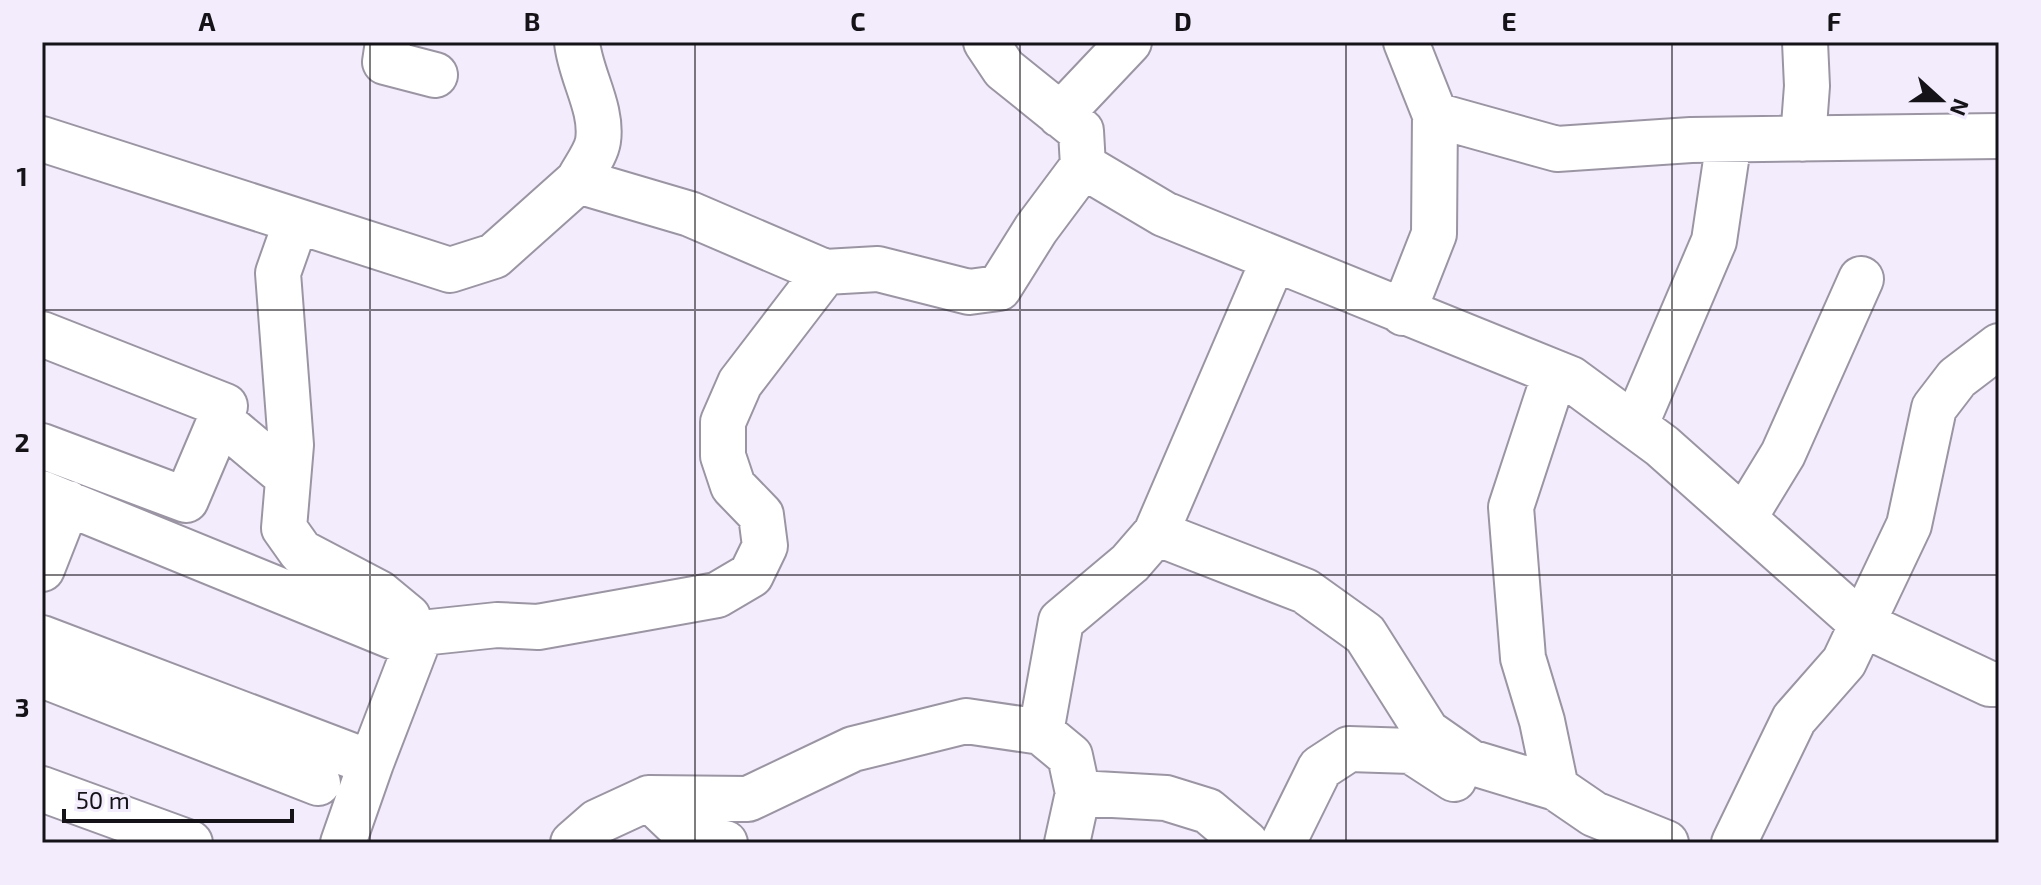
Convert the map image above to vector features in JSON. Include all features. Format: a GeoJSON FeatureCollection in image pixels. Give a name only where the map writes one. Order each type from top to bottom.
{"type":"FeatureCollection","features":[{"type":"Feature","properties":{"kind":"street"},"geometry":{"type":"LineString","coordinates":[[388,42],[385,62],[435,75]]}},
{"type":"Feature","properties":{"kind":"street"},"geometry":{"type":"LineString","coordinates":[[42,139],[450,270],[494,256],[578,181],[598,144],[598,117],[579,65],[577,42]]}},
{"type":"Feature","properties":{"kind":"street"},"geometry":{"type":"LineString","coordinates":[[578,181],[690,214],[825,272],[878,269],[969,292],[999,288],[1036,229],[1083,166],[1081,131],[1004,69],[986,42]]}},
{"type":"Feature","properties":{"kind":"street"},"geometry":{"type":"LineString","coordinates":[[1060,115],[1129,42]]}},
{"type":"Feature","properties":{"kind":"street"},"geometry":{"type":"LineString","coordinates":[[1403,313],[1434,234],[1435,115],[1406,42]]}},
{"type":"Feature","properties":{"kind":"street"},"geometry":{"type":"LineString","coordinates":[[1803,139],[1807,86],[1805,42]]}},
{"type":"Feature","properties":{"kind":"street"},"geometry":{"type":"LineString","coordinates":[[1435,115],[1557,149],[1729,140],[1999,136]]}},
{"type":"Feature","properties":{"kind":"street"},"geometry":{"type":"LineString","coordinates":[[1635,426],[1714,241],[1729,140]]}},
{"type":"Feature","properties":{"kind":"street"},"geometry":{"type":"LineString","coordinates":[[1083,166],[1164,214],[1273,261],[1571,379],[1635,426],[1862,624],[1990,684],[1999,684]]}},
{"type":"Feature","properties":{"kind":"street"},"geometry":{"type":"LineString","coordinates":[[296,222],[278,273],[291,445],[284,528],[301,552],[379,593],[408,617],[414,640],[343,843]]}},
{"type":"Feature","properties":{"kind":"street"},"geometry":{"type":"LineString","coordinates":[[1041,732],[1061,621],[1130,563],[1156,533],[1273,261]]}},
{"type":"Feature","properties":{"kind":"street"},"geometry":{"type":"LineString","coordinates":[[42,569],[55,498],[414,640],[505,626],[538,627],[717,595],[751,575],[765,546],[761,515],[733,486],[723,456],[723,422],[740,383],[825,272]]}},
{"type":"Feature","properties":{"kind":"street"},"geometry":{"type":"LineString","coordinates":[[1744,518],[1783,454],[1861,279]]}},
{"type":"Feature","properties":{"kind":"street"},"geometry":{"type":"LineString","coordinates":[[42,334],[225,406],[186,500],[42,446]]}},
{"type":"Feature","properties":{"kind":"street"},"geometry":{"type":"LineString","coordinates":[[1734,843],[1794,719],[1844,662],[1909,525],[1934,408],[1957,378],[1999,346]]}},
{"type":"Feature","properties":{"kind":"street"},"geometry":{"type":"LineString","coordinates":[[1543,784],[1542,721],[1523,658],[1511,507],[1555,373]]}},
{"type":"Feature","properties":{"kind":"street"},"geometry":{"type":"LineString","coordinates":[[220,420],[288,477]]}},
{"type":"Feature","properties":{"kind":"street"},"geometry":{"type":"LineString","coordinates":[[1156,533],[1305,591],[1365,634],[1427,732],[1470,762],[1543,784],[1594,814],[1666,843]]}},
{"type":"Feature","properties":{"kind":"street"},"geometry":{"type":"LineString","coordinates":[[505,626],[515,609],[592,595]]}},
{"type":"Feature","properties":{"kind":"street"},"geometry":{"type":"LineString","coordinates":[[42,638],[371,763]]}},
{"type":"Feature","properties":{"kind":"street"},"geometry":{"type":"LineString","coordinates":[[42,675],[318,783]]}},
{"type":"Feature","properties":{"kind":"street"},"geometry":{"type":"LineString","coordinates":[[573,843],[597,822],[649,798],[748,799],[853,749],[966,721],[1041,732],[1070,756],[1078,793],[1067,843]]}},
{"type":"Feature","properties":{"kind":"street"},"geometry":{"type":"LineString","coordinates":[[1283,843],[1320,768],[1349,749],[1411,751],[1478,794],[1509,796],[1543,784]]}},
{"type":"Feature","properties":{"kind":"street"},"geometry":{"type":"LineString","coordinates":[[42,789],[190,843]]}},
{"type":"Feature","properties":{"kind":"street"},"geometry":{"type":"LineString","coordinates":[[1078,793],[1166,798],[1208,811],[1246,843]]}},
{"type":"Feature","properties":{"kind":"street"},"geometry":{"type":"LineString","coordinates":[[649,798],[691,838],[725,843]]}}]}
